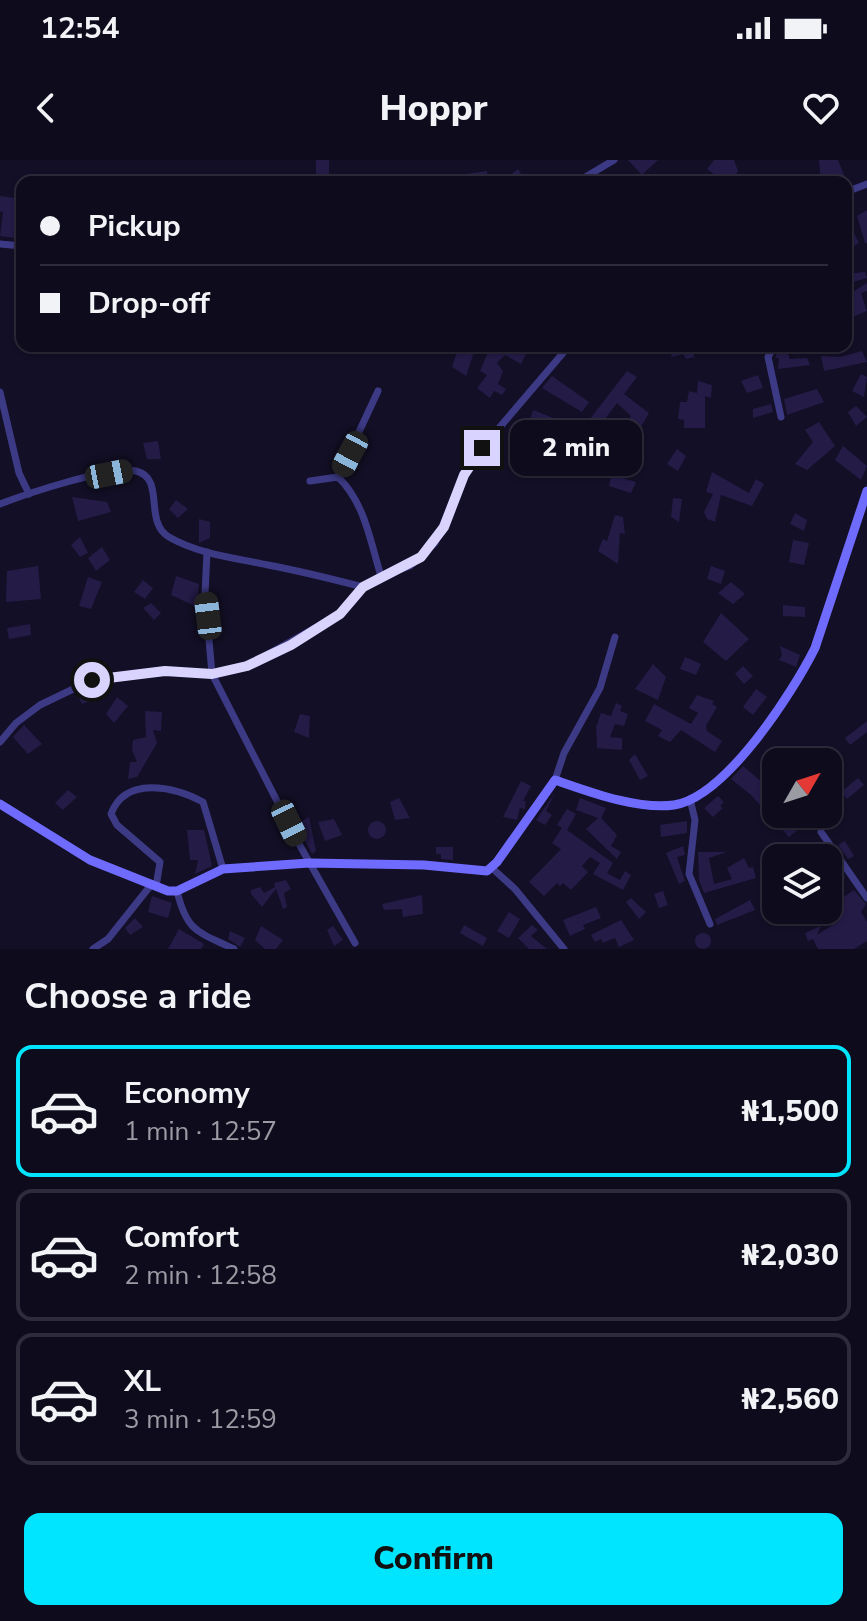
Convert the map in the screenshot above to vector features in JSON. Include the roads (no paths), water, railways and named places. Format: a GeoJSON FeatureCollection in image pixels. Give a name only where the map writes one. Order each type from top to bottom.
{"type":"FeatureCollection","features":[{"type":"Feature","properties":{"kind":"street"},"geometry":{"type":"LineString","coordinates":[[587,176],[614,160]]}},
{"type":"Feature","properties":{"kind":"street"},"geometry":{"type":"LineString","coordinates":[[0,742],[16,723],[40,705],[92,680],[165,671],[212,674],[247,666],[291,645],[340,614],[363,587],[381,576],[410,566],[435,543],[464,475],[482,448],[564,352]]}},
{"type":"Feature","properties":{"kind":"street"},"geometry":{"type":"LineString","coordinates":[[771,352],[768,357],[781,417]]}},
{"type":"Feature","properties":{"kind":"street"},"geometry":{"type":"LineString","coordinates":[[338,477],[378,391]]}},
{"type":"Feature","properties":{"kind":"street"},"geometry":{"type":"LineString","coordinates":[[0,392],[19,473],[29,494]]}},
{"type":"Feature","properties":{"kind":"street"},"geometry":{"type":"LineString","coordinates":[[0,504],[118,472],[140,472],[153,488],[153,513],[162,532],[207,552],[363,587]]}},
{"type":"Feature","properties":{"kind":"street"},"geometry":{"type":"LineString","coordinates":[[338,477],[361,508],[381,576]]}},
{"type":"Feature","properties":{"kind":"street"},"geometry":{"type":"LineString","coordinates":[[310,481],[338,477]]}},
{"type":"Feature","properties":{"kind":"street"},"geometry":{"type":"LineString","coordinates":[[555,780],[626,800],[664,805],[690,799],[713,785],[741,755],[803,672],[815,648],[867,491]]}},
{"type":"Feature","properties":{"kind":"street"},"geometry":{"type":"LineString","coordinates":[[207,552],[205,594],[212,674],[309,863],[355,943]]}},
{"type":"Feature","properties":{"kind":"street"},"geometry":{"type":"LineString","coordinates":[[0,804],[90,860],[153,886],[177,891],[223,869],[309,863],[424,865],[479,871],[492,868],[555,780],[564,753],[600,688],[615,637]]}},
{"type":"Feature","properties":{"kind":"street"},"geometry":{"type":"LineString","coordinates":[[93,949],[108,939],[153,886],[160,862],[117,825],[111,814],[121,796],[138,787],[203,802],[223,869]]}},
{"type":"Feature","properties":{"kind":"street"},"geometry":{"type":"LineString","coordinates":[[690,799],[695,820],[689,874],[710,924]]}},
{"type":"Feature","properties":{"kind":"street"},"geometry":{"type":"LineString","coordinates":[[821,832],[867,898]]}},
{"type":"Feature","properties":{"kind":"street"},"geometry":{"type":"LineString","coordinates":[[492,868],[515,889],[564,949]]}},
{"type":"Feature","properties":{"kind":"street"},"geometry":{"type":"LineString","coordinates":[[177,891],[182,913],[197,932],[234,949]]}}]}
